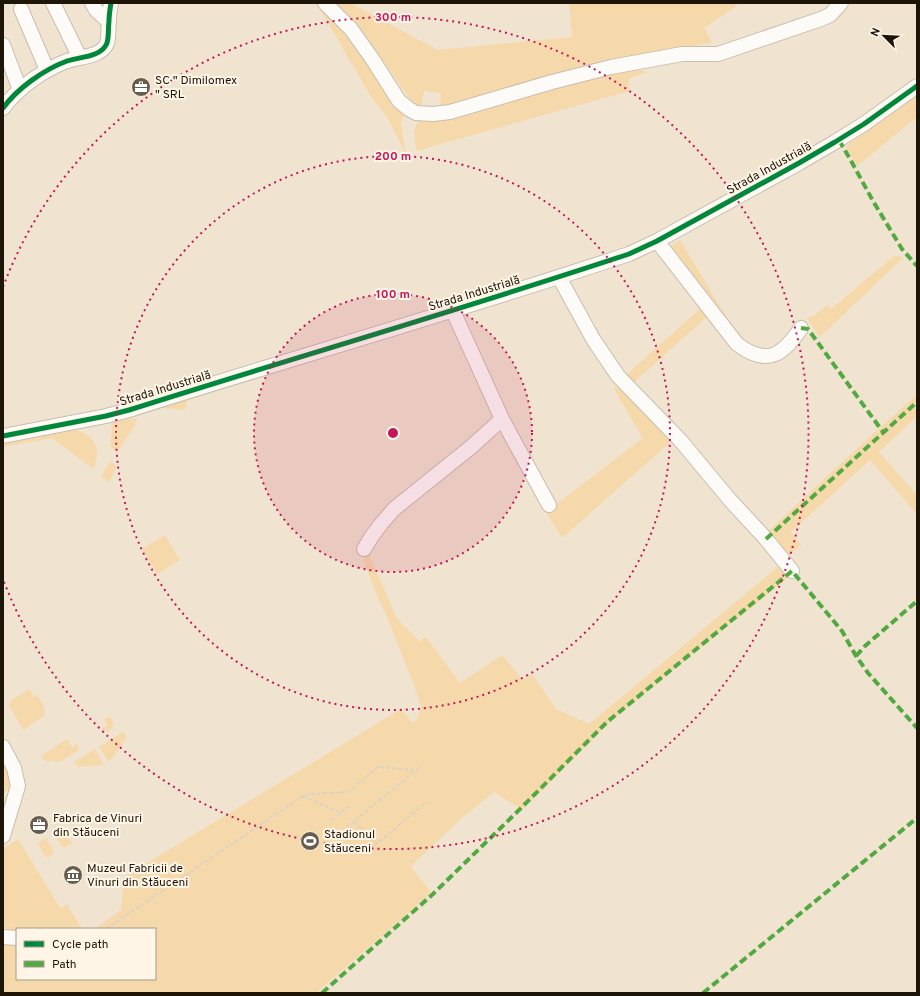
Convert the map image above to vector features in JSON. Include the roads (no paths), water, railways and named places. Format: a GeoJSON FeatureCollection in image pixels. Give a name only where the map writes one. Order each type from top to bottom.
{"type":"FeatureCollection","features":[{"type":"Feature","properties":{"kind":"street"},"geometry":{"type":"LineString","coordinates":[[53,3],[80,58]]}},
{"type":"Feature","properties":{"kind":"street"},"geometry":{"type":"LineString","coordinates":[[92,3],[96,10],[108,22]]}},
{"type":"Feature","properties":{"kind":"street"},"geometry":{"type":"LineString","coordinates":[[3,108],[20,90],[47,70],[68,61],[100,52],[107,43],[110,3]]}},
{"type":"Feature","properties":{"kind":"street"},"geometry":{"type":"LineString","coordinates":[[325,3],[351,29],[399,100],[416,113],[433,114],[450,112],[552,82],[611,67],[682,54],[718,54],[821,20],[830,15],[841,3]]}},
{"type":"Feature","properties":{"kind":"street"},"geometry":{"type":"LineString","coordinates":[[21,9],[47,70]]}},
{"type":"Feature","properties":{"kind":"street"},"geometry":{"type":"LineString","coordinates":[[3,45],[20,90]]}},
{"type":"Feature","properties":{"kind":"street","name":"Strada Industrială"},"geometry":{"type":"LineString","coordinates":[[3,436],[106,416],[129,410],[283,361],[453,311],[629,254],[657,241],[836,142],[917,86]]}},
{"type":"Feature","properties":{"kind":"street"},"geometry":{"type":"LineString","coordinates":[[657,241],[737,344],[745,350],[767,357],[777,354],[792,341],[801,328]]}},
{"type":"Feature","properties":{"kind":"street"},"geometry":{"type":"LineString","coordinates":[[559,276],[593,339],[618,376],[680,440],[792,571]]}},
{"type":"Feature","properties":{"kind":"street"},"geometry":{"type":"LineString","coordinates":[[453,311],[502,419],[549,505]]}},
{"type":"Feature","properties":{"kind":"street"},"geometry":{"type":"LineString","coordinates":[[364,549],[376,530],[394,509],[471,447],[502,419]]}},
{"type":"Feature","properties":{"kind":"street"},"geometry":{"type":"LineString","coordinates":[[3,747],[14,768],[18,786],[3,836]]}},
{"type":"Feature","properties":{"kind":"street"},"geometry":{"type":"LineString","coordinates":[[3,936],[16,938]]}},
{"type":"Feature","properties":{"kind":"place","name":"SC \" Dimilomex \" SRL"},"geometry":{"type":"Point","coordinates":[141,87]}},
{"type":"Feature","properties":{"kind":"place","name":"Fabrica de Vinuri din Stăuceni"},"geometry":{"type":"Point","coordinates":[39,825]}},
{"type":"Feature","properties":{"kind":"place","name":"Stadionul Stăuceni"},"geometry":{"type":"Point","coordinates":[310,841]}},
{"type":"Feature","properties":{"kind":"place","name":"Muzeul Fabricii de Vinuri din Stăuceni"},"geometry":{"type":"Point","coordinates":[73,875]}}]}
